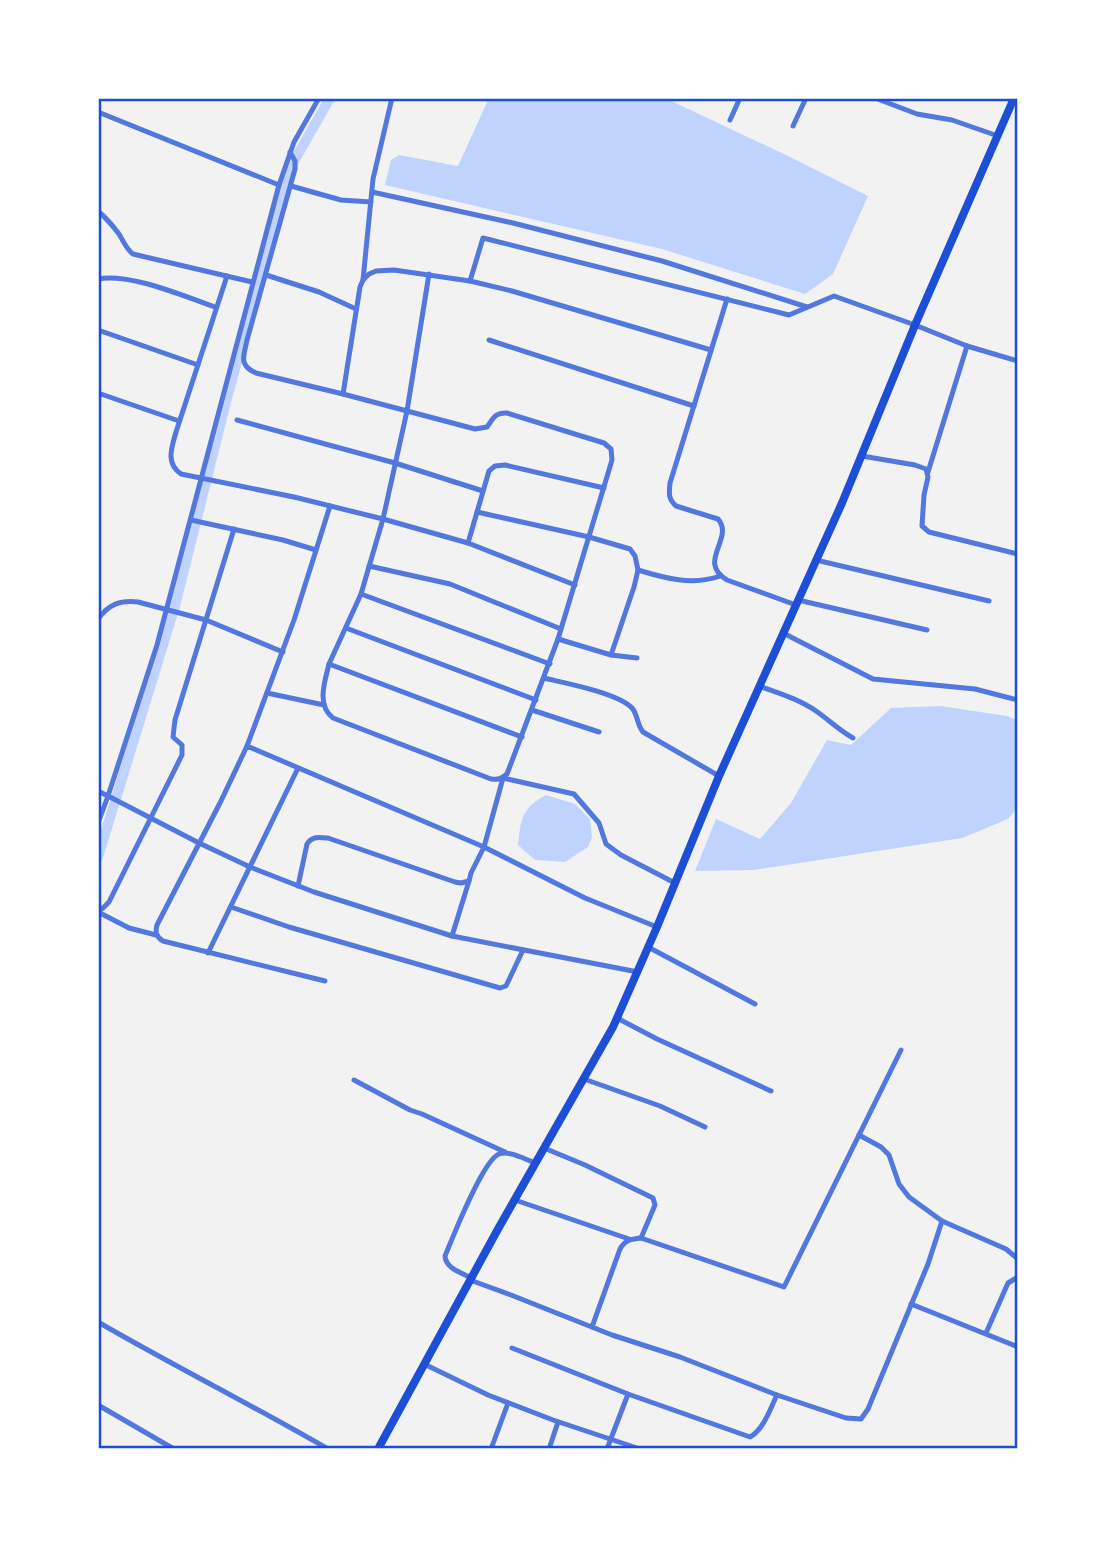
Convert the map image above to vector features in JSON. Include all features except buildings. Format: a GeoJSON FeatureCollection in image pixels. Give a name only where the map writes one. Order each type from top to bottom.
{"type":"FeatureCollection","features":[{"type":"Feature","properties":{"kind":"main road"},"geometry":{"type":"LineString","coordinates":[[378,1449],[617,1018],[719,776],[862,456],[915,325],[1014,98]]}},
{"type":"Feature","properties":{"kind":"street"},"geometry":{"type":"LineString","coordinates":[[319,98],[293,142],[291,186],[247,340],[244,365],[247,369],[256,373],[343,394],[407,411],[475,429],[487,427],[495,415],[507,413],[604,443],[611,449],[612,460],[550,664],[507,774],[498,780],[333,718],[324,705],[323,691],[329,664],[361,594],[383,519],[407,411],[429,274]]}},
{"type":"Feature","properties":{"kind":"street"},"geometry":{"type":"LineString","coordinates":[[343,394],[363,280],[373,179],[392,98]]}},
{"type":"Feature","properties":{"kind":"street"},"geometry":{"type":"LineString","coordinates":[[730,120],[740,98]]}},
{"type":"Feature","properties":{"kind":"street"},"geometry":{"type":"LineString","coordinates":[[793,126],[806,98]]}},
{"type":"Feature","properties":{"kind":"street"},"geometry":{"type":"LineString","coordinates":[[875,98],[917,114],[952,120],[998,136]]}},
{"type":"Feature","properties":{"kind":"street"},"geometry":{"type":"LineString","coordinates":[[98,112],[279,185]]}},
{"type":"Feature","properties":{"kind":"street"},"geometry":{"type":"LineString","coordinates":[[98,823],[110,797],[168,609],[279,185],[293,157]]}},
{"type":"Feature","properties":{"kind":"street"},"geometry":{"type":"LineString","coordinates":[[291,186],[341,200],[371,202]]}},
{"type":"Feature","properties":{"kind":"street"},"geometry":{"type":"LineString","coordinates":[[372,192],[513,223],[662,261],[807,307]]}},
{"type":"Feature","properties":{"kind":"street"},"geometry":{"type":"LineString","coordinates":[[98,211],[133,254],[253,282]]}},
{"type":"Feature","properties":{"kind":"street"},"geometry":{"type":"LineString","coordinates":[[470,281],[484,238],[789,315],[834,296],[967,346],[1018,361]]}},
{"type":"Feature","properties":{"kind":"street"},"geometry":{"type":"LineString","coordinates":[[363,280],[376,271],[394,270],[470,281],[711,350]]}},
{"type":"Feature","properties":{"kind":"street"},"geometry":{"type":"LineString","coordinates":[[266,275],[319,292],[356,309]]}},
{"type":"Feature","properties":{"kind":"street"},"geometry":{"type":"LineString","coordinates":[[227,276],[179,421],[170,455],[174,469],[181,474],[330,506],[468,543],[576,584]]}},
{"type":"Feature","properties":{"kind":"street"},"geometry":{"type":"LineString","coordinates":[[98,279],[119,277],[136,281],[215,307]]}},
{"type":"Feature","properties":{"kind":"street"},"geometry":{"type":"LineString","coordinates":[[727,299],[670,483],[669,495],[672,503],[718,519],[722,523],[723,529],[714,561],[715,570],[727,580],[797,602],[927,630]]}},
{"type":"Feature","properties":{"kind":"street"},"geometry":{"type":"LineString","coordinates":[[98,330],[198,365]]}},
{"type":"Feature","properties":{"kind":"street"},"geometry":{"type":"LineString","coordinates":[[489,340],[694,406]]}},
{"type":"Feature","properties":{"kind":"street"},"geometry":{"type":"LineString","coordinates":[[967,346],[928,472],[922,526],[937,534],[1018,554]]}},
{"type":"Feature","properties":{"kind":"street"},"geometry":{"type":"LineString","coordinates":[[98,393],[179,421]]}},
{"type":"Feature","properties":{"kind":"street"},"geometry":{"type":"LineString","coordinates":[[237,420],[396,463],[483,491]]}},
{"type":"Feature","properties":{"kind":"street"},"geometry":{"type":"LineString","coordinates":[[862,456],[921,466],[928,472]]}},
{"type":"Feature","properties":{"kind":"street"},"geometry":{"type":"LineString","coordinates":[[468,543],[489,471],[495,466],[505,465],[604,488]]}},
{"type":"Feature","properties":{"kind":"street"},"geometry":{"type":"LineString","coordinates":[[325,981],[163,941],[156,934],[157,925],[247,746],[295,620],[330,506]]}},
{"type":"Feature","properties":{"kind":"street"},"geometry":{"type":"LineString","coordinates":[[477,512],[589,537],[629,549],[635,556],[638,570],[611,655]]}},
{"type":"Feature","properties":{"kind":"street"},"geometry":{"type":"LineString","coordinates":[[192,520],[316,550]]}},
{"type":"Feature","properties":{"kind":"street"},"geometry":{"type":"LineString","coordinates":[[156,934],[129,929],[98,911],[109,902],[182,755],[182,745],[173,737],[173,730],[234,529]]}},
{"type":"Feature","properties":{"kind":"street"},"geometry":{"type":"LineString","coordinates":[[816,560],[989,601]]}},
{"type":"Feature","properties":{"kind":"street"},"geometry":{"type":"LineString","coordinates":[[369,566],[450,584],[561,629]]}},
{"type":"Feature","properties":{"kind":"street"},"geometry":{"type":"LineString","coordinates":[[638,570],[694,582],[720,576]]}},
{"type":"Feature","properties":{"kind":"street"},"geometry":{"type":"LineString","coordinates":[[361,594],[550,664]]}},
{"type":"Feature","properties":{"kind":"street"},"geometry":{"type":"LineString","coordinates":[[98,619],[114,603],[127,601],[206,620],[283,652]]}},
{"type":"Feature","properties":{"kind":"street"},"geometry":{"type":"LineString","coordinates":[[346,628],[536,700]]}},
{"type":"Feature","properties":{"kind":"street"},"geometry":{"type":"LineString","coordinates":[[783,633],[873,679],[989,691],[1018,700]]}},
{"type":"Feature","properties":{"kind":"street"},"geometry":{"type":"LineString","coordinates":[[558,639],[611,655],[637,658]]}},
{"type":"Feature","properties":{"kind":"street"},"geometry":{"type":"LineString","coordinates":[[329,664],[522,737]]}},
{"type":"Feature","properties":{"kind":"street"},"geometry":{"type":"LineString","coordinates":[[544,678],[616,698],[631,706],[643,732],[719,776]]}},
{"type":"Feature","properties":{"kind":"street"},"geometry":{"type":"LineString","coordinates":[[759,686],[815,710],[853,738]]}},
{"type":"Feature","properties":{"kind":"street"},"geometry":{"type":"LineString","coordinates":[[267,693],[324,705]]}},
{"type":"Feature","properties":{"kind":"street"},"geometry":{"type":"LineString","coordinates":[[532,710],[599,732]]}},
{"type":"Feature","properties":{"kind":"street"},"geometry":{"type":"LineString","coordinates":[[247,746],[484,847],[584,898],[657,927]]}},
{"type":"Feature","properties":{"kind":"street"},"geometry":{"type":"LineString","coordinates":[[208,953],[298,768]]}},
{"type":"Feature","properties":{"kind":"street"},"geometry":{"type":"LineString","coordinates":[[452,936],[471,873],[484,847],[503,778]]}},
{"type":"Feature","properties":{"kind":"street"},"geometry":{"type":"LineString","coordinates":[[503,778],[574,794],[598,824],[606,844],[621,855],[675,883]]}},
{"type":"Feature","properties":{"kind":"street"},"geometry":{"type":"LineString","coordinates":[[98,791],[199,843],[298,886],[452,936],[638,972]]}},
{"type":"Feature","properties":{"kind":"street"},"geometry":{"type":"LineString","coordinates":[[298,886],[307,844],[310,839],[316,837],[328,838],[455,882],[469,881]]}},
{"type":"Feature","properties":{"kind":"street"},"geometry":{"type":"LineString","coordinates":[[231,907],[289,927],[500,988],[506,986],[523,950]]}},
{"type":"Feature","properties":{"kind":"street"},"geometry":{"type":"LineString","coordinates":[[648,947],[755,1004]]}},
{"type":"Feature","properties":{"kind":"street"},"geometry":{"type":"LineString","coordinates":[[617,1018],[771,1091]]}},
{"type":"Feature","properties":{"kind":"street"},"geometry":{"type":"LineString","coordinates":[[515,1200],[629,1239],[640,1238],[784,1287],[901,1050]]}},
{"type":"Feature","properties":{"kind":"street"},"geometry":{"type":"LineString","coordinates":[[584,1079],[660,1106],[705,1127]]}},
{"type":"Feature","properties":{"kind":"street"},"geometry":{"type":"LineString","coordinates":[[354,1080],[410,1110],[506,1153],[536,1163]]}},
{"type":"Feature","properties":{"kind":"street"},"geometry":{"type":"LineString","coordinates":[[859,1135],[881,1147],[889,1155],[899,1184],[909,1196],[942,1222],[1006,1250],[1018,1259]]}},
{"type":"Feature","properties":{"kind":"street"},"geometry":{"type":"LineString","coordinates":[[544,1148],[653,1198],[654,1210],[640,1238]]}},
{"type":"Feature","properties":{"kind":"street"},"geometry":{"type":"LineString","coordinates":[[506,1153],[500,1153],[490,1161],[477,1186],[445,1256],[448,1266],[471,1279],[612,1335],[846,1418],[861,1419],[868,1409],[928,1265],[942,1222]]}},
{"type":"Feature","properties":{"kind":"street"},"geometry":{"type":"LineString","coordinates":[[592,1326],[620,1249],[629,1239]]}},
{"type":"Feature","properties":{"kind":"street"},"geometry":{"type":"LineString","coordinates":[[986,1334],[1008,1283],[1018,1277]]}},
{"type":"Feature","properties":{"kind":"street"},"geometry":{"type":"LineString","coordinates":[[911,1304],[1018,1347]]}},
{"type":"Feature","properties":{"kind":"street"},"geometry":{"type":"LineString","coordinates":[[98,1322],[328,1449]]}},
{"type":"Feature","properties":{"kind":"street"},"geometry":{"type":"LineString","coordinates":[[512,1348],[628,1394],[750,1437],[761,1427],[777,1395]]}},
{"type":"Feature","properties":{"kind":"street"},"geometry":{"type":"LineString","coordinates":[[424,1364],[508,1403],[640,1449]]}},
{"type":"Feature","properties":{"kind":"street"},"geometry":{"type":"LineString","coordinates":[[607,1449],[628,1394]]}},
{"type":"Feature","properties":{"kind":"street"},"geometry":{"type":"LineString","coordinates":[[491,1449],[508,1403]]}},
{"type":"Feature","properties":{"kind":"street"},"geometry":{"type":"LineString","coordinates":[[98,1405],[174,1449]]}},
{"type":"Feature","properties":{"kind":"street"},"geometry":{"type":"LineString","coordinates":[[549,1449],[558,1422]]}},
{"type":"Feature","properties":{"kind":"water"},"geometry":{"type":"Polygon","coordinates":[[[489,98],[665,98],[868,196],[833,274],[805,294],[662,249],[385,185],[391,160],[399,155],[458,166],[489,98]]]}},
{"type":"Feature","properties":{"kind":"water"},"geometry":{"type":"Polygon","coordinates":[[[940,706],[1018,720],[1018,807],[1008,819],[962,838],[754,870],[695,871],[716,819],[760,839],[791,803],[827,740],[851,745],[891,708],[940,706]]]}},
{"type":"Feature","properties":{"kind":"water"},"geometry":{"type":"Polygon","coordinates":[[[546,795],[575,804],[590,819],[592,838],[588,847],[565,862],[535,860],[518,845],[520,828],[527,810],[546,795]]]}},
{"type":"Feature","properties":{"kind":"waterway"},"geometry":{"type":"LineString","coordinates":[[98,857],[175,606],[226,402],[289,170],[330,98]]}}]}
